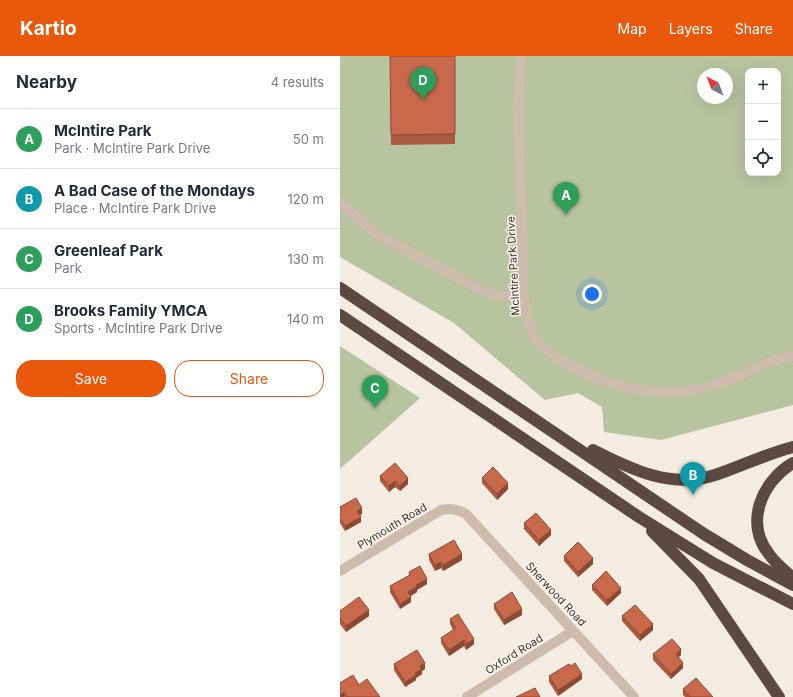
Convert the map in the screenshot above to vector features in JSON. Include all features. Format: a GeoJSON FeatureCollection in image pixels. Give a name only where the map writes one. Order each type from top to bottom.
{"type":"FeatureCollection","features":[{"type":"Feature","properties":{"kind":"highway"},"geometry":{"type":"LineString","coordinates":[[340,288],[704,534],[746,560],[793,585]]}},
{"type":"Feature","properties":{"kind":"highway"},"geometry":{"type":"LineString","coordinates":[[340,315],[639,516],[713,563],[793,604]]}},
{"type":"Feature","properties":{"kind":"highway"},"geometry":{"type":"LineString","coordinates":[[525,412],[575,441],[634,470],[656,477],[677,480],[695,479],[715,475],[758,457],[793,447]]}},
{"type":"Feature","properties":{"kind":"highway"},"geometry":{"type":"LineString","coordinates":[[793,463],[774,477],[765,489],[760,499],[757,514],[758,528],[762,543],[768,554],[793,578]]}},
{"type":"Feature","properties":{"kind":"highway"},"geometry":{"type":"LineString","coordinates":[[639,516],[699,579],[779,697]]}},
{"type":"Feature","properties":{"kind":"street","name":"McIntire Park Drive"},"geometry":{"type":"LineString","coordinates":[[520,56],[518,108],[524,298],[529,326],[538,342],[577,370],[599,380],[623,387],[647,391],[671,392],[719,384],[779,359],[793,356]]}},
{"type":"Feature","properties":{"kind":"street"},"geometry":{"type":"LineString","coordinates":[[340,203],[376,234],[488,294],[524,298]]}},
{"type":"Feature","properties":{"kind":"street","name":"Plymouth Road"},"geometry":{"type":"LineString","coordinates":[[340,571],[441,510],[450,508],[459,510]]}},
{"type":"Feature","properties":{"kind":"street","name":"Sherwood Road"},"geometry":{"type":"LineString","coordinates":[[459,510],[466,514],[634,697]]}},
{"type":"Feature","properties":{"kind":"street","name":"Oxford Road"},"geometry":{"type":"LineString","coordinates":[[467,697],[573,631]]}},
{"type":"Feature","properties":{"kind":"green space"},"geometry":{"type":"Polygon","coordinates":[[[340,56],[793,56],[793,405],[661,440],[604,432],[602,407],[578,393],[545,400],[454,323],[340,257],[340,56]]]}},
{"type":"Feature","properties":{"kind":"green space"},"geometry":{"type":"Polygon","coordinates":[[[340,346],[420,398],[340,469],[340,346]]]}},
{"type":"Feature","properties":{"kind":"building"},"geometry":{"type":"Polygon","coordinates":[[[390,56],[455,56],[455,134],[391,135],[390,56]]]}},
{"type":"Feature","properties":{"kind":"building"},"geometry":{"type":"Polygon","coordinates":[[[395,463],[408,478],[400,486],[395,481],[389,486],[380,476],[395,463]]]}},
{"type":"Feature","properties":{"kind":"building"},"geometry":{"type":"Polygon","coordinates":[[[493,467],[508,483],[497,494],[482,478],[493,467]]]}},
{"type":"Feature","properties":{"kind":"building"},"geometry":{"type":"Polygon","coordinates":[[[356,498],[362,508],[357,511],[361,517],[345,526],[340,518],[340,507],[356,498]]]}},
{"type":"Feature","properties":{"kind":"building"},"geometry":{"type":"Polygon","coordinates":[[[536,513],[551,530],[539,540],[524,523],[536,513]]]}},
{"type":"Feature","properties":{"kind":"building"},"geometry":{"type":"Polygon","coordinates":[[[454,540],[462,554],[443,565],[441,562],[435,565],[429,554],[454,540]]]}},
{"type":"Feature","properties":{"kind":"building"},"geometry":{"type":"Polygon","coordinates":[[[578,542],[593,558],[578,572],[564,556],[578,542]]]}},
{"type":"Feature","properties":{"kind":"building"},"geometry":{"type":"Polygon","coordinates":[[[420,566],[427,579],[416,585],[417,587],[408,592],[411,597],[400,604],[390,586],[410,575],[409,572],[420,566]]]}},
{"type":"Feature","properties":{"kind":"building"},"geometry":{"type":"Polygon","coordinates":[[[606,571],[621,588],[607,600],[592,585],[606,571]]]}},
{"type":"Feature","properties":{"kind":"building"},"geometry":{"type":"Polygon","coordinates":[[[512,592],[522,609],[504,620],[494,604],[512,592]]]}},
{"type":"Feature","properties":{"kind":"building"},"geometry":{"type":"Polygon","coordinates":[[[359,597],[369,610],[346,626],[340,618],[340,611],[359,597]]]}},
{"type":"Feature","properties":{"kind":"building"},"geometry":{"type":"Polygon","coordinates":[[[635,605],[653,624],[640,635],[622,616],[635,605]]]}},
{"type":"Feature","properties":{"kind":"building"},"geometry":{"type":"Polygon","coordinates":[[[458,614],[474,639],[466,644],[464,640],[449,650],[441,638],[456,628],[450,619],[458,614]]]}},
{"type":"Feature","properties":{"kind":"building"},"geometry":{"type":"Polygon","coordinates":[[[672,639],[681,649],[676,654],[683,663],[671,674],[653,654],[672,639]]]}},
{"type":"Feature","properties":{"kind":"building"},"geometry":{"type":"Polygon","coordinates":[[[417,650],[425,663],[420,666],[422,669],[415,673],[416,675],[405,682],[394,664],[417,650]]]}},
{"type":"Feature","properties":{"kind":"building"},"geometry":{"type":"Polygon","coordinates":[[[575,663],[582,674],[558,690],[549,676],[569,664],[571,666],[575,663]]]}},
{"type":"Feature","properties":{"kind":"building"},"geometry":{"type":"Polygon","coordinates":[[[353,675],[359,685],[367,679],[380,697],[347,697],[344,692],[340,695],[340,683],[353,675]]]}},
{"type":"Feature","properties":{"kind":"building"},"geometry":{"type":"Polygon","coordinates":[[[696,678],[713,697],[690,697],[683,689],[696,678]]]}},
{"type":"Feature","properties":{"kind":"building"},"geometry":{"type":"Polygon","coordinates":[[[535,688],[540,697],[516,697],[535,688]]]}},
{"type":"Feature","properties":{"kind":"place","name":"Brooks Family YMCA"},"geometry":{"type":"Point","coordinates":[423,100]}},
{"type":"Feature","properties":{"kind":"place","name":"McIntire Park"},"geometry":{"type":"Point","coordinates":[566,215]}},
{"type":"Feature","properties":{"kind":"place","name":"Greenleaf Park"},"geometry":{"type":"Point","coordinates":[375,408]}},
{"type":"Feature","properties":{"kind":"place","name":"A Bad Case of the Mondays"},"geometry":{"type":"Point","coordinates":[693,495]}}]}
